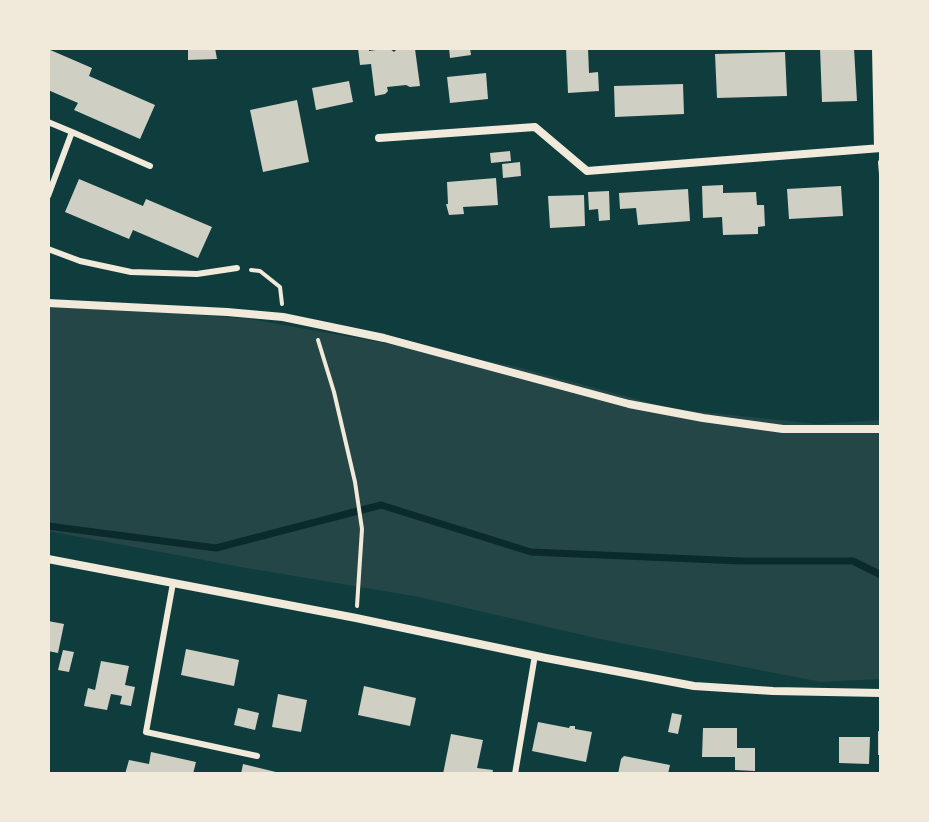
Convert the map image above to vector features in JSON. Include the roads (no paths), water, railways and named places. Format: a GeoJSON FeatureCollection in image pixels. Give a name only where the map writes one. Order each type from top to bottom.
{"type":"FeatureCollection","features":[{"type":"Feature","properties":{"kind":"street"},"geometry":{"type":"LineString","coordinates":[[379,138],[535,127],[587,171],[879,148],[876,48]]}},
{"type":"Feature","properties":{"kind":"street"},"geometry":{"type":"LineString","coordinates":[[48,303],[283,317],[384,338],[629,404],[703,418],[783,429],[881,429]]}},
{"type":"Feature","properties":{"kind":"street"},"geometry":{"type":"LineString","coordinates":[[48,559],[694,686],[881,693]]}},
{"type":"Feature","properties":{"kind":"lane"},"geometry":{"type":"LineString","coordinates":[[48,122],[150,166]]}},
{"type":"Feature","properties":{"kind":"lane"},"geometry":{"type":"LineString","coordinates":[[48,196],[72,132]]}},
{"type":"Feature","properties":{"kind":"lane"},"geometry":{"type":"LineString","coordinates":[[48,249],[80,261],[131,272],[197,274],[237,268]]}},
{"type":"Feature","properties":{"kind":"lane"},"geometry":{"type":"LineString","coordinates":[[173,583],[146,732],[257,756]]}},
{"type":"Feature","properties":{"kind":"lane"},"geometry":{"type":"LineString","coordinates":[[515,774],[535,655]]}},
{"type":"Feature","properties":{"kind":"waterway"},"geometry":{"type":"LineString","coordinates":[[48,526],[216,548],[381,505],[531,552],[741,561],[853,561],[881,575]]}}]}
